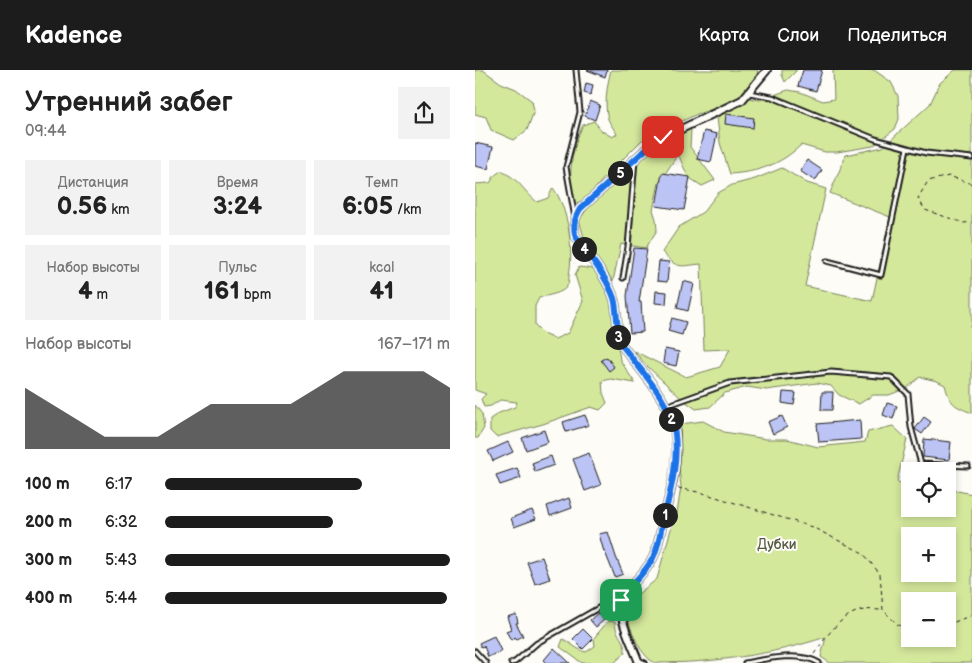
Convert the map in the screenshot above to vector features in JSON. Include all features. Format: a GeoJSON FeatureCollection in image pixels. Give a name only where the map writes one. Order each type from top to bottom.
{"type":"FeatureCollection","features":[{"type":"Feature","properties":{"kind":"street"},"geometry":{"type":"LineString","coordinates":[[639,661],[621,615],[621,600],[624,593],[653,558],[672,487],[675,436],[666,406],[621,344],[618,337],[615,301],[611,289],[575,235],[573,227],[580,209],[654,142],[733,106],[749,93],[767,70]]}},
{"type":"Feature","properties":{"kind":"lane"},"geometry":{"type":"LineString","coordinates":[[575,218],[566,167],[580,112],[577,70]]}},
{"type":"Feature","properties":{"kind":"lane"},"geometry":{"type":"LineString","coordinates":[[749,93],[772,97],[866,136],[926,154],[972,158]]}},
{"type":"Feature","properties":{"kind":"lane"},"geometry":{"type":"LineString","coordinates":[[827,262],[881,275],[907,148]]}},
{"type":"Feature","properties":{"kind":"lane"},"geometry":{"type":"LineString","coordinates":[[623,278],[628,247],[635,159]]}},
{"type":"Feature","properties":{"kind":"lane"},"geometry":{"type":"LineString","coordinates":[[666,406],[730,383],[831,372],[891,376],[908,394],[911,427],[921,464],[968,466]]}},
{"type":"Feature","properties":{"kind":"lane"},"geometry":{"type":"LineString","coordinates":[[511,663],[515,662],[537,643],[624,593]]}},
{"type":"Feature","properties":{"kind":"lane"},"geometry":{"type":"LineString","coordinates":[[475,651],[486,663]]}},
{"type":"Feature","properties":{"kind":"lane"},"geometry":{"type":"LineString","coordinates":[[745,663],[778,656],[811,659],[819,663]]}},
{"type":"Feature","properties":{"kind":"lane"},"geometry":{"type":"LineString","coordinates":[[639,661],[645,663]]}},
{"type":"Feature","properties":{"kind":"path"},"geometry":{"type":"LineString","coordinates":[[972,184],[949,176],[928,181],[918,198],[925,210],[964,223],[972,222]]}},
{"type":"Feature","properties":{"kind":"path"},"geometry":{"type":"LineString","coordinates":[[672,487],[703,493],[812,527],[863,553],[880,574],[883,610],[901,626]]}},
{"type":"Feature","properties":{"kind":"path"},"geometry":{"type":"LineString","coordinates":[[811,659],[827,636],[837,625],[850,616],[864,610],[883,610]]}},
{"type":"Feature","properties":{"kind":"path"},"geometry":{"type":"LineString","coordinates":[[956,621],[972,615]]}},
{"type":"Feature","properties":{"kind":"green space"},"geometry":{"type":"Polygon","coordinates":[[[475,70],[483,70],[501,83],[516,89],[532,101],[534,111],[527,130],[514,140],[491,130],[486,117],[475,114],[475,70]]]}},
{"type":"Feature","properties":{"kind":"green space"},"geometry":{"type":"Polygon","coordinates":[[[611,70],[758,70],[755,83],[732,103],[697,114],[642,140],[603,179],[585,202],[575,204],[571,185],[571,164],[583,125],[594,121],[602,131],[612,137],[617,134],[608,119],[606,107],[607,88],[611,70]]]}},
{"type":"Feature","properties":{"kind":"green space"},"geometry":{"type":"Polygon","coordinates":[[[782,70],[797,70],[785,82],[782,70]]]}},
{"type":"Feature","properties":{"kind":"green space"},"geometry":{"type":"Polygon","coordinates":[[[833,70],[874,70],[891,82],[898,96],[899,119],[895,129],[873,146],[825,152],[801,145],[785,158],[768,166],[730,174],[720,143],[717,117],[749,98],[760,100],[788,90],[800,92],[823,101],[834,99],[833,70]]]}},
{"type":"Feature","properties":{"kind":"green space"},"geometry":{"type":"Polygon","coordinates":[[[955,70],[972,70],[972,326],[970,327],[972,329],[972,413],[954,404],[945,385],[920,377],[907,388],[889,395],[873,395],[859,404],[839,395],[831,386],[817,383],[766,390],[747,387],[725,393],[710,407],[696,409],[682,399],[634,351],[686,377],[720,367],[730,349],[704,350],[701,264],[679,265],[672,262],[662,252],[679,227],[703,212],[718,193],[732,185],[755,179],[782,168],[807,183],[826,189],[805,286],[872,301],[890,217],[830,193],[846,155],[883,147],[930,104],[940,83],[955,70]]]}},
{"type":"Feature","properties":{"kind":"green space"},"geometry":{"type":"Polygon","coordinates":[[[686,128],[691,130],[690,147],[715,180],[702,186],[688,177],[678,154],[659,183],[653,210],[657,230],[646,248],[621,244],[613,281],[586,244],[579,220],[592,202],[612,181],[644,157],[654,145],[686,128]]]}},
{"type":"Feature","properties":{"kind":"green space"},"geometry":{"type":"Polygon","coordinates":[[[501,171],[517,181],[537,202],[548,198],[553,188],[563,206],[569,229],[571,254],[568,283],[562,291],[539,298],[535,306],[535,325],[545,335],[555,339],[568,333],[583,301],[575,275],[579,267],[594,269],[611,299],[620,360],[635,383],[611,379],[602,381],[603,393],[607,403],[600,410],[591,407],[543,424],[496,437],[490,431],[490,419],[499,413],[515,407],[517,402],[500,400],[491,406],[484,407],[481,399],[486,394],[475,390],[475,184],[490,183],[495,175],[501,171]]]}},
{"type":"Feature","properties":{"kind":"green space"},"geometry":{"type":"Polygon","coordinates":[[[475,405],[482,414],[484,428],[478,438],[475,438],[475,405]]]}},
{"type":"Feature","properties":{"kind":"green space","name":"Дубки"},"geometry":{"type":"Polygon","coordinates":[[[703,421],[724,432],[766,439],[787,439],[818,447],[865,442],[868,432],[893,426],[907,439],[897,482],[901,483],[901,517],[956,517],[956,491],[972,494],[972,663],[830,663],[821,657],[826,637],[784,649],[720,660],[655,663],[649,659],[639,646],[624,605],[657,579],[677,513],[681,487],[679,467],[681,424],[703,421]]]}},
{"type":"Feature","properties":{"kind":"green space"},"geometry":{"type":"Polygon","coordinates":[[[608,621],[615,622],[615,627],[625,648],[625,653],[614,663],[582,663],[560,647],[563,639],[586,652],[595,646],[594,638],[608,621]]]}},
{"type":"Feature","properties":{"kind":"building"},"geometry":{"type":"Polygon","coordinates":[[[587,70],[607,70],[605,77],[587,70]]]}},
{"type":"Feature","properties":{"kind":"building"},"geometry":{"type":"Polygon","coordinates":[[[803,70],[822,70],[816,91],[798,86],[803,70]]]}},
{"type":"Feature","properties":{"kind":"building"},"geometry":{"type":"Polygon","coordinates":[[[586,83],[593,85],[591,95],[584,93],[586,83]]]}},
{"type":"Feature","properties":{"kind":"building"},"geometry":{"type":"Polygon","coordinates":[[[590,101],[600,105],[595,120],[585,116],[590,101]]]}},
{"type":"Feature","properties":{"kind":"building"},"geometry":{"type":"Polygon","coordinates":[[[726,114],[754,118],[753,128],[725,124],[726,114]]]}},
{"type":"Feature","properties":{"kind":"building"},"geometry":{"type":"Polygon","coordinates":[[[704,131],[717,134],[711,162],[697,159],[704,131]]]}},
{"type":"Feature","properties":{"kind":"building"},"geometry":{"type":"Polygon","coordinates":[[[475,143],[493,147],[488,169],[475,166],[475,143]]]}},
{"type":"Feature","properties":{"kind":"building"},"geometry":{"type":"Polygon","coordinates":[[[807,160],[822,170],[815,181],[800,171],[807,160]]]}},
{"type":"Feature","properties":{"kind":"building"},"geometry":{"type":"Polygon","coordinates":[[[662,173],[690,177],[684,210],[656,206],[662,173]]]}},
{"type":"Feature","properties":{"kind":"building"},"geometry":{"type":"Polygon","coordinates":[[[634,248],[647,249],[639,302],[641,302],[643,332],[630,333],[627,296],[634,248]]]}},
{"type":"Feature","properties":{"kind":"building"},"geometry":{"type":"Polygon","coordinates":[[[659,261],[669,262],[667,282],[657,281],[659,261]]]}},
{"type":"Feature","properties":{"kind":"building"},"geometry":{"type":"Polygon","coordinates":[[[683,281],[694,284],[688,311],[677,308],[683,281]]]}},
{"type":"Feature","properties":{"kind":"building"},"geometry":{"type":"Polygon","coordinates":[[[656,291],[667,292],[666,304],[655,303],[656,291]]]}},
{"type":"Feature","properties":{"kind":"building"},"geometry":{"type":"Polygon","coordinates":[[[672,318],[686,322],[682,335],[668,331],[672,318]]]}},
{"type":"Feature","properties":{"kind":"building"},"geometry":{"type":"Polygon","coordinates":[[[665,349],[679,352],[676,366],[663,363],[665,349]]]}},
{"type":"Feature","properties":{"kind":"building"},"geometry":{"type":"Polygon","coordinates":[[[607,357],[614,367],[609,371],[601,360],[607,357]]]}},
{"type":"Feature","properties":{"kind":"building"},"geometry":{"type":"Polygon","coordinates":[[[783,392],[796,393],[794,405],[782,403],[783,392]]]}},
{"type":"Feature","properties":{"kind":"building"},"geometry":{"type":"Polygon","coordinates":[[[822,392],[833,392],[832,410],[821,410],[822,392]]]}},
{"type":"Feature","properties":{"kind":"building"},"geometry":{"type":"Polygon","coordinates":[[[887,403],[897,406],[893,419],[883,415],[887,403]]]}},
{"type":"Feature","properties":{"kind":"building"},"geometry":{"type":"Polygon","coordinates":[[[585,415],[589,425],[566,432],[563,422],[585,415]]]}},
{"type":"Feature","properties":{"kind":"building"},"geometry":{"type":"Polygon","coordinates":[[[782,416],[787,427],[773,434],[768,422],[782,416]]]}},
{"type":"Feature","properties":{"kind":"building"},"geometry":{"type":"Polygon","coordinates":[[[924,417],[931,422],[922,434],[915,429],[924,417]]]}},
{"type":"Feature","properties":{"kind":"building"},"geometry":{"type":"Polygon","coordinates":[[[860,420],[861,439],[819,442],[817,424],[860,420]]]}},
{"type":"Feature","properties":{"kind":"building"},"geometry":{"type":"Polygon","coordinates":[[[544,430],[548,442],[526,450],[522,438],[544,430]]]}},
{"type":"Feature","properties":{"kind":"building"},"geometry":{"type":"Polygon","coordinates":[[[924,439],[951,442],[949,460],[923,457],[924,439]]]}},
{"type":"Feature","properties":{"kind":"building"},"geometry":{"type":"Polygon","coordinates":[[[508,442],[513,452],[493,461],[488,451],[508,442]]]}},
{"type":"Feature","properties":{"kind":"building"},"geometry":{"type":"Polygon","coordinates":[[[589,453],[601,485],[585,491],[573,459],[589,453]]]}},
{"type":"Feature","properties":{"kind":"building"},"geometry":{"type":"Polygon","coordinates":[[[551,456],[554,465],[535,472],[532,463],[551,456]]]}},
{"type":"Feature","properties":{"kind":"building"},"geometry":{"type":"Polygon","coordinates":[[[517,468],[521,478],[500,485],[496,475],[517,468]]]}},
{"type":"Feature","properties":{"kind":"building"},"geometry":{"type":"Polygon","coordinates":[[[569,498],[572,508],[550,516],[547,506],[569,498]]]}},
{"type":"Feature","properties":{"kind":"building"},"geometry":{"type":"Polygon","coordinates":[[[532,510],[536,519],[514,527],[511,518],[532,510]]]}},
{"type":"Feature","properties":{"kind":"building"},"geometry":{"type":"Polygon","coordinates":[[[608,532],[623,574],[615,577],[604,552],[599,534],[608,532]]]}},
{"type":"Feature","properties":{"kind":"building"},"geometry":{"type":"Polygon","coordinates":[[[542,557],[550,579],[535,584],[527,562],[542,557]]]}},
{"type":"Feature","properties":{"kind":"building"},"geometry":{"type":"Polygon","coordinates":[[[598,613],[604,620],[596,627],[590,620],[598,613]]]}},
{"type":"Feature","properties":{"kind":"building"},"geometry":{"type":"Polygon","coordinates":[[[516,614],[518,623],[516,623],[523,636],[517,639],[515,637],[511,640],[506,631],[511,629],[507,617],[516,614]]]}},
{"type":"Feature","properties":{"kind":"building"},"geometry":{"type":"Polygon","coordinates":[[[583,629],[593,639],[583,649],[573,639],[583,629]]]}},
{"type":"Feature","properties":{"kind":"building"},"geometry":{"type":"Polygon","coordinates":[[[494,636],[501,651],[488,657],[484,646],[481,647],[479,643],[494,636]]]}},
{"type":"Feature","properties":{"kind":"building"},"geometry":{"type":"Polygon","coordinates":[[[554,648],[570,663],[547,663],[544,660],[554,648]]]}},
{"type":"Feature","properties":{"kind":"route"},"geometry":{"type":"LineString","coordinates":[[621,600],[624,593],[645,570],[658,546],[672,487],[675,436],[671,419],[663,401],[621,344],[618,337],[615,301],[611,289],[586,253],[575,235],[573,227],[580,209],[654,142],[663,137]]}}]}
